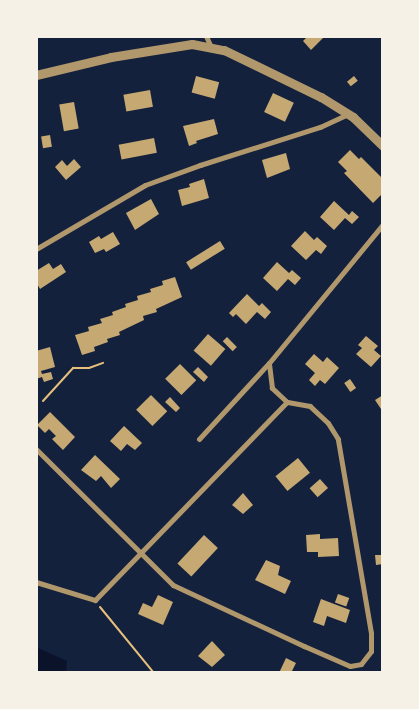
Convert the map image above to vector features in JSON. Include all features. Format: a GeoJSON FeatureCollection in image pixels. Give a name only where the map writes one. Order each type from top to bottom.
{"type":"FeatureCollection","features":[{"type":"Feature","properties":{"kind":"street"},"geometry":{"type":"LineString","coordinates":[[206,36],[212,48]]}},
{"type":"Feature","properties":{"kind":"street"},"geometry":{"type":"LineString","coordinates":[[36,74],[111,57],[192,44],[224,50],[267,70],[349,114],[383,146]]}},
{"type":"Feature","properties":{"kind":"street"},"geometry":{"type":"LineString","coordinates":[[36,249],[145,185],[200,165],[320,127],[349,114]]}},
{"type":"Feature","properties":{"kind":"street"},"geometry":{"type":"LineString","coordinates":[[199,439],[269,363],[383,224]]}},
{"type":"Feature","properties":{"kind":"street"},"geometry":{"type":"LineString","coordinates":[[36,449],[142,551],[173,585],[350,666],[361,664],[371,651],[371,633],[338,439],[328,423],[310,406],[287,402],[272,388],[269,363]]}},
{"type":"Feature","properties":{"kind":"street"},"geometry":{"type":"LineString","coordinates":[[36,582],[95,600],[287,402]]}},
{"type":"Feature","properties":{"kind":"path"},"geometry":{"type":"LineString","coordinates":[[44,401],[73,368],[89,368],[103,363]]}},
{"type":"Feature","properties":{"kind":"path"},"geometry":{"type":"LineString","coordinates":[[95,600],[154,673]]}},
{"type":"Feature","properties":{"kind":"water"},"geometry":{"type":"Polygon","coordinates":[[[36,647],[67,661],[66,673],[36,673],[36,647]]]}},
{"type":"Feature","properties":{"kind":"building"},"geometry":{"type":"Polygon","coordinates":[[[308,36],[325,36],[311,50],[303,41],[308,36]]]}},
{"type":"Feature","properties":{"kind":"building"},"geometry":{"type":"Polygon","coordinates":[[[196,76],[219,82],[215,99],[192,92],[196,76]]]}},
{"type":"Feature","properties":{"kind":"building"},"geometry":{"type":"Polygon","coordinates":[[[354,76],[358,81],[351,86],[347,82],[354,76]]]}},
{"type":"Feature","properties":{"kind":"building"},"geometry":{"type":"Polygon","coordinates":[[[150,90],[153,107],[126,111],[123,95],[150,90]]]}},
{"type":"Feature","properties":{"kind":"building"},"geometry":{"type":"Polygon","coordinates":[[[273,93],[294,103],[285,122],[264,112],[273,93]]]}},
{"type":"Feature","properties":{"kind":"building"},"geometry":{"type":"Polygon","coordinates":[[[74,102],[79,129],[64,131],[59,105],[74,102]]]}},
{"type":"Feature","properties":{"kind":"building"},"geometry":{"type":"Polygon","coordinates":[[[214,119],[218,134],[196,141],[197,143],[189,146],[183,126],[214,119]]]}},
{"type":"Feature","properties":{"kind":"building"},"geometry":{"type":"Polygon","coordinates":[[[50,135],[52,147],[43,148],[41,136],[50,135]]]}},
{"type":"Feature","properties":{"kind":"building"},"geometry":{"type":"Polygon","coordinates":[[[154,138],[157,153],[122,160],[119,145],[154,138]]]}},
{"type":"Feature","properties":{"kind":"building"},"geometry":{"type":"Polygon","coordinates":[[[350,150],[359,159],[361,157],[383,179],[383,193],[373,203],[344,173],[347,171],[338,162],[350,150]]]}},
{"type":"Feature","properties":{"kind":"building"},"geometry":{"type":"Polygon","coordinates":[[[286,153],[290,169],[267,178],[262,160],[286,153]]]}},
{"type":"Feature","properties":{"kind":"building"},"geometry":{"type":"Polygon","coordinates":[[[74,159],[81,167],[66,180],[55,167],[62,160],[67,166],[74,159]]]}},
{"type":"Feature","properties":{"kind":"building"},"geometry":{"type":"Polygon","coordinates":[[[204,179],[209,198],[182,206],[178,190],[190,187],[189,184],[204,179]]]}},
{"type":"Feature","properties":{"kind":"building"},"geometry":{"type":"Polygon","coordinates":[[[151,199],[159,214],[135,230],[126,213],[151,199]]]}},
{"type":"Feature","properties":{"kind":"building"},"geometry":{"type":"Polygon","coordinates":[[[334,201],[349,215],[352,211],[359,217],[352,224],[345,218],[334,230],[320,217],[334,201]]]}},
{"type":"Feature","properties":{"kind":"building"},"geometry":{"type":"Polygon","coordinates":[[[305,231],[314,240],[317,237],[327,246],[321,254],[316,250],[306,260],[291,246],[305,231]]]}},
{"type":"Feature","properties":{"kind":"building"},"geometry":{"type":"Polygon","coordinates":[[[113,232],[120,244],[106,252],[104,249],[95,253],[89,242],[99,236],[101,239],[113,232]]]}},
{"type":"Feature","properties":{"kind":"building"},"geometry":{"type":"Polygon","coordinates":[[[220,241],[225,249],[191,270],[186,262],[220,241]]]}},
{"type":"Feature","properties":{"kind":"building"},"geometry":{"type":"Polygon","coordinates":[[[277,262],[289,273],[292,270],[301,278],[295,285],[288,279],[277,291],[263,278],[277,262]]]}},
{"type":"Feature","properties":{"kind":"building"},"geometry":{"type":"Polygon","coordinates":[[[49,263],[53,269],[61,264],[66,272],[40,289],[36,282],[36,271],[49,263]]]}},
{"type":"Feature","properties":{"kind":"building"},"geometry":{"type":"Polygon","coordinates":[[[175,277],[182,297],[156,309],[157,312],[143,316],[144,320],[119,332],[120,335],[107,339],[108,342],[94,347],[95,351],[82,355],[75,335],[89,331],[88,327],[102,323],[100,319],[113,315],[112,312],[126,307],[125,304],[138,300],[137,296],[151,292],[150,289],[163,285],[162,281],[175,277]]]}},
{"type":"Feature","properties":{"kind":"building"},"geometry":{"type":"Polygon","coordinates":[[[247,294],[259,306],[262,303],[271,312],[265,319],[257,312],[246,324],[236,314],[233,317],[229,313],[247,294]]]}},
{"type":"Feature","properties":{"kind":"building"},"geometry":{"type":"Polygon","coordinates":[[[208,334],[225,349],[211,366],[194,351],[208,334]]]}},
{"type":"Feature","properties":{"kind":"building"},"geometry":{"type":"Polygon","coordinates":[[[366,336],[378,346],[374,350],[381,356],[371,367],[356,354],[362,348],[358,345],[366,336]]]}},
{"type":"Feature","properties":{"kind":"building"},"geometry":{"type":"Polygon","coordinates":[[[227,337],[237,347],[233,351],[223,341],[227,337]]]}},
{"type":"Feature","properties":{"kind":"building"},"geometry":{"type":"Polygon","coordinates":[[[50,347],[55,367],[41,371],[42,374],[51,372],[53,379],[44,382],[42,377],[36,379],[36,351],[50,347]]]}},
{"type":"Feature","properties":{"kind":"building"},"geometry":{"type":"Polygon","coordinates":[[[314,354],[323,362],[327,357],[339,368],[325,384],[320,380],[315,386],[309,380],[315,373],[305,364],[314,354]]]}},
{"type":"Feature","properties":{"kind":"building"},"geometry":{"type":"Polygon","coordinates":[[[180,364],[196,380],[181,395],[165,379],[180,364]]]}},
{"type":"Feature","properties":{"kind":"building"},"geometry":{"type":"Polygon","coordinates":[[[198,367],[208,377],[204,382],[193,372],[198,367]]]}},
{"type":"Feature","properties":{"kind":"building"},"geometry":{"type":"Polygon","coordinates":[[[350,379],[356,388],[350,392],[344,383],[350,379]]]}},
{"type":"Feature","properties":{"kind":"building"},"geometry":{"type":"Polygon","coordinates":[[[151,395],[167,411],[152,426],[136,410],[151,395]]]}},
{"type":"Feature","properties":{"kind":"building"},"geometry":{"type":"Polygon","coordinates":[[[383,395],[383,412],[375,400],[383,395]]]}},
{"type":"Feature","properties":{"kind":"building"},"geometry":{"type":"Polygon","coordinates":[[[170,397],[180,408],[176,412],[165,402],[170,397]]]}},
{"type":"Feature","properties":{"kind":"building"},"geometry":{"type":"Polygon","coordinates":[[[50,412],[75,437],[63,450],[52,439],[56,436],[49,429],[45,433],[37,425],[50,412]]]}},
{"type":"Feature","properties":{"kind":"building"},"geometry":{"type":"Polygon","coordinates":[[[124,426],[142,443],[135,450],[127,444],[121,451],[110,441],[124,426]]]}},
{"type":"Feature","properties":{"kind":"building"},"geometry":{"type":"Polygon","coordinates":[[[95,455],[120,479],[111,488],[101,476],[96,481],[81,470],[95,455]]]}},
{"type":"Feature","properties":{"kind":"building"},"geometry":{"type":"Polygon","coordinates":[[[298,458],[310,473],[287,491],[275,476],[298,458]]]}},
{"type":"Feature","properties":{"kind":"building"},"geometry":{"type":"Polygon","coordinates":[[[320,479],[328,488],[318,497],[310,488],[320,479]]]}},
{"type":"Feature","properties":{"kind":"building"},"geometry":{"type":"Polygon","coordinates":[[[243,493],[253,505],[243,514],[232,505],[243,493]]]}},
{"type":"Feature","properties":{"kind":"building"},"geometry":{"type":"Polygon","coordinates":[[[320,534],[320,539],[338,538],[339,556],[318,557],[318,552],[307,552],[306,535],[320,534]]]}},
{"type":"Feature","properties":{"kind":"building"},"geometry":{"type":"Polygon","coordinates":[[[204,535],[218,548],[191,576],[177,564],[204,535]]]}},
{"type":"Feature","properties":{"kind":"building"},"geometry":{"type":"Polygon","coordinates":[[[375,555],[383,555],[383,564],[376,565],[375,555]]]}},
{"type":"Feature","properties":{"kind":"building"},"geometry":{"type":"Polygon","coordinates":[[[266,560],[280,566],[278,575],[291,581],[285,594],[255,580],[266,560]]]}},
{"type":"Feature","properties":{"kind":"building"},"geometry":{"type":"Polygon","coordinates":[[[338,594],[349,598],[346,607],[335,602],[338,594]]]}},
{"type":"Feature","properties":{"kind":"building"},"geometry":{"type":"Polygon","coordinates":[[[158,595],[173,602],[163,625],[138,614],[143,603],[152,607],[158,595]]]}},
{"type":"Feature","properties":{"kind":"building"},"geometry":{"type":"Polygon","coordinates":[[[321,599],[350,610],[346,623],[327,616],[324,626],[313,622],[321,599]]]}},
{"type":"Feature","properties":{"kind":"building"},"geometry":{"type":"Polygon","coordinates":[[[212,641],[225,655],[212,667],[198,656],[212,641]]]}},
{"type":"Feature","properties":{"kind":"building"},"geometry":{"type":"Polygon","coordinates":[[[286,658],[296,663],[291,673],[279,673],[286,658]]]}}]}
